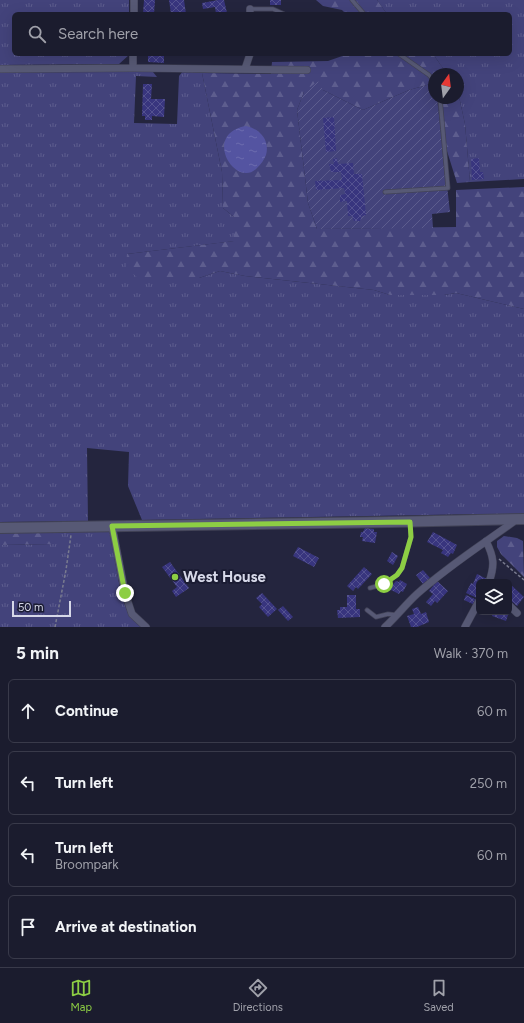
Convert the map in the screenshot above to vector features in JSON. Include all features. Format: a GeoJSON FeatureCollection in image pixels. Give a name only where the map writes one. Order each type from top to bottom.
{"type":"FeatureCollection","features":[{"type":"Feature","properties":{"kind":"main road"},"geometry":{"type":"LineString","coordinates":[[0,528],[520,519]]}},
{"type":"Feature","properties":{"kind":"street"},"geometry":{"type":"LineString","coordinates":[[134,0],[134,12]]}},
{"type":"Feature","properties":{"kind":"street"},"geometry":{"type":"LineString","coordinates":[[133,56],[133,68]]}},
{"type":"Feature","properties":{"kind":"street"},"geometry":{"type":"LineString","coordinates":[[245,69],[249,56]]}},
{"type":"Feature","properties":{"kind":"street"},"geometry":{"type":"LineString","coordinates":[[0,69],[133,68],[307,70]]}},
{"type":"Feature","properties":{"kind":"street"},"geometry":{"type":"LineString","coordinates":[[385,627],[398,616],[416,594],[470,552],[520,519]]}},
{"type":"Feature","properties":{"kind":"street"},"geometry":{"type":"LineString","coordinates":[[112,526],[125,593],[132,614],[146,627]]}},
{"type":"Feature","properties":{"kind":"street"},"geometry":{"type":"LineString","coordinates":[[486,541],[492,553],[493,561],[490,579]]}},
{"type":"Feature","properties":{"kind":"street"},"geometry":{"type":"LineString","coordinates":[[465,627],[476,607]]}},
{"type":"Feature","properties":{"kind":"street"},"geometry":{"type":"LineString","coordinates":[[512,608],[517,612]]}},
{"type":"Feature","properties":{"kind":"lane"},"geometry":{"type":"LineString","coordinates":[[352,0],[362,12]]}},
{"type":"Feature","properties":{"kind":"lane"},"geometry":{"type":"LineString","coordinates":[[250,12],[273,10],[278,12]]}},
{"type":"Feature","properties":{"kind":"lane"},"geometry":{"type":"LineString","coordinates":[[402,56],[428,74]]}},
{"type":"Feature","properties":{"kind":"lane"},"geometry":{"type":"LineString","coordinates":[[385,192],[448,188],[441,104]]}},
{"type":"Feature","properties":{"kind":"lane"},"geometry":{"type":"LineString","coordinates":[[370,588],[384,584],[397,575],[402,568],[411,537],[410,522]]}},
{"type":"Feature","properties":{"kind":"lane"},"geometry":{"type":"LineString","coordinates":[[367,610],[376,617],[388,614],[398,616]]}},
{"type":"Feature","properties":{"kind":"path"},"geometry":{"type":"LineString","coordinates":[[55,627],[66,570],[72,527]]}},
{"type":"Feature","properties":{"kind":"path"},"geometry":{"type":"LineString","coordinates":[[492,553],[524,580]]}},
{"type":"Feature","properties":{"kind":"green space"},"geometry":{"type":"Polygon","coordinates":[[[0,0],[129,0],[129,12],[12,12],[12,56],[128,56],[119,64],[0,65],[0,0]]]}},
{"type":"Feature","properties":{"kind":"green space"},"geometry":{"type":"Polygon","coordinates":[[[316,0],[377,0],[386,12],[344,12],[342,10],[323,6],[316,0]]]}},
{"type":"Feature","properties":{"kind":"green space"},"geometry":{"type":"Polygon","coordinates":[[[377,0],[524,0],[524,179],[470,182],[465,124],[461,104],[464,104],[464,68],[443,68],[434,56],[512,56],[512,12],[386,12],[377,0]]]}},
{"type":"Feature","properties":{"kind":"green space"},"geometry":{"type":"Polygon","coordinates":[[[342,56],[434,56],[443,68],[428,68],[428,85],[409,90],[363,110],[323,90],[304,92],[297,110],[308,203],[317,229],[456,227],[456,190],[524,187],[524,309],[456,293],[444,295],[390,295],[374,290],[245,276],[220,271],[199,278],[180,278],[142,282],[126,267],[127,254],[234,241],[234,217],[223,208],[222,172],[202,73],[271,74],[272,62],[328,61],[342,56]]]}},
{"type":"Feature","properties":{"kind":"green space"},"geometry":{"type":"Polygon","coordinates":[[[111,70],[153,72],[157,77],[136,76],[134,123],[177,124],[179,76],[183,71],[202,73],[222,172],[223,208],[234,217],[235,241],[127,254],[180,278],[199,278],[220,271],[245,276],[374,290],[390,295],[444,295],[456,293],[524,309],[524,514],[142,520],[128,486],[129,452],[87,448],[88,521],[0,522],[0,71],[111,70]]]}},
{"type":"Feature","properties":{"kind":"green space"},"geometry":{"type":"Polygon","coordinates":[[[318,81],[323,90],[363,110],[409,90],[428,85],[428,104],[438,104],[450,212],[432,214],[433,228],[317,229],[308,203],[297,110],[304,92],[318,81]]]}},
{"type":"Feature","properties":{"kind":"green space"},"geometry":{"type":"Polygon","coordinates":[[[438,104],[461,104],[465,124],[470,182],[457,183],[441,132],[438,104]]]}},
{"type":"Feature","properties":{"kind":"green space"},"geometry":{"type":"Polygon","coordinates":[[[0,522],[12,522],[14,532],[54,532],[54,544],[0,545],[0,522]]]}},
{"type":"Feature","properties":{"kind":"green space"},"geometry":{"type":"Polygon","coordinates":[[[54,532],[110,532],[121,594],[128,613],[142,627],[0,627],[0,545],[54,544],[54,532]]]}},
{"type":"Feature","properties":{"kind":"green space"},"geometry":{"type":"Polygon","coordinates":[[[504,536],[517,538],[523,541],[524,577],[501,554],[497,547],[497,541],[504,536]]]}},
{"type":"Feature","properties":{"kind":"water"},"geometry":{"type":"Polygon","coordinates":[[[246,126],[251,127],[260,133],[267,145],[264,159],[257,168],[249,173],[240,172],[232,166],[224,149],[226,139],[233,131],[246,126]]]}},
{"type":"Feature","properties":{"kind":"building"},"geometry":{"type":"Polygon","coordinates":[[[144,0],[155,0],[154,12],[143,12],[144,0]]]}},
{"type":"Feature","properties":{"kind":"building"},"geometry":{"type":"Polygon","coordinates":[[[169,0],[184,0],[186,12],[171,12],[169,0]]]}},
{"type":"Feature","properties":{"kind":"building"},"geometry":{"type":"Polygon","coordinates":[[[224,0],[227,12],[216,12],[215,7],[203,9],[202,3],[224,0]]]}},
{"type":"Feature","properties":{"kind":"building"},"geometry":{"type":"Polygon","coordinates":[[[270,0],[281,0],[281,5],[270,5],[270,0]]]}},
{"type":"Feature","properties":{"kind":"building"},"geometry":{"type":"Polygon","coordinates":[[[148,56],[164,56],[164,63],[148,62],[148,56]]]}},
{"type":"Feature","properties":{"kind":"building"},"geometry":{"type":"Polygon","coordinates":[[[143,84],[152,84],[151,99],[165,99],[164,117],[152,116],[152,120],[145,120],[145,116],[142,116],[143,84]]]}},
{"type":"Feature","properties":{"kind":"building"},"geometry":{"type":"Polygon","coordinates":[[[334,117],[336,151],[326,152],[323,118],[334,117]]]}},
{"type":"Feature","properties":{"kind":"building"},"geometry":{"type":"Polygon","coordinates":[[[337,158],[338,164],[353,163],[354,174],[362,174],[366,215],[362,216],[360,221],[354,221],[352,216],[348,216],[347,201],[340,202],[340,195],[345,194],[344,188],[316,190],[315,181],[342,180],[341,172],[331,172],[329,164],[334,164],[333,159],[337,158]]]}},
{"type":"Feature","properties":{"kind":"building"},"geometry":{"type":"Polygon","coordinates":[[[479,158],[480,172],[483,172],[484,179],[472,180],[471,159],[479,158]]]}},
{"type":"Feature","properties":{"kind":"building"},"geometry":{"type":"Polygon","coordinates":[[[365,528],[374,529],[374,532],[377,532],[375,543],[362,541],[363,537],[360,537],[361,532],[363,532],[365,528]]]}},
{"type":"Feature","properties":{"kind":"building"},"geometry":{"type":"Polygon","coordinates":[[[433,532],[457,545],[453,554],[451,553],[448,557],[441,553],[443,550],[427,542],[433,532]]]}},
{"type":"Feature","properties":{"kind":"building"},"geometry":{"type":"Polygon","coordinates":[[[298,547],[319,558],[314,567],[293,556],[298,547]]]}},
{"type":"Feature","properties":{"kind":"building"},"geometry":{"type":"Polygon","coordinates":[[[392,552],[398,556],[393,565],[387,561],[392,552]]]}},
{"type":"Feature","properties":{"kind":"building","name":"West House"},"geometry":{"type":"Polygon","coordinates":[[[170,562],[189,588],[176,597],[172,591],[177,587],[162,567],[170,562]]]}},
{"type":"Feature","properties":{"kind":"building"},"geometry":{"type":"Polygon","coordinates":[[[364,567],[372,574],[358,589],[356,587],[353,591],[347,586],[364,567]]]}},
{"type":"Feature","properties":{"kind":"building"},"geometry":{"type":"Polygon","coordinates":[[[423,570],[430,578],[423,584],[416,575],[423,570]]]}},
{"type":"Feature","properties":{"kind":"building"},"geometry":{"type":"Polygon","coordinates":[[[477,574],[487,579],[476,579],[476,598],[466,593],[471,583],[473,584],[477,574]]]}},
{"type":"Feature","properties":{"kind":"building"},"geometry":{"type":"Polygon","coordinates":[[[400,580],[407,584],[403,592],[401,591],[399,594],[389,589],[396,581],[399,582],[400,580]]]}},
{"type":"Feature","properties":{"kind":"building"},"geometry":{"type":"Polygon","coordinates":[[[437,581],[448,591],[437,603],[435,601],[431,606],[426,602],[433,594],[429,591],[437,581]]]}},
{"type":"Feature","properties":{"kind":"building"},"geometry":{"type":"Polygon","coordinates":[[[512,586],[524,597],[517,606],[512,602],[512,586]]]}},
{"type":"Feature","properties":{"kind":"building"},"geometry":{"type":"Polygon","coordinates":[[[262,593],[277,609],[268,617],[259,607],[262,604],[256,598],[262,593]]]}},
{"type":"Feature","properties":{"kind":"building"},"geometry":{"type":"Polygon","coordinates":[[[347,595],[356,595],[356,609],[360,609],[360,617],[338,618],[337,610],[340,610],[340,607],[347,607],[347,595]]]}},
{"type":"Feature","properties":{"kind":"building"},"geometry":{"type":"Polygon","coordinates":[[[466,595],[476,600],[476,602],[475,605],[464,600],[466,595]]]}},
{"type":"Feature","properties":{"kind":"building"},"geometry":{"type":"Polygon","coordinates":[[[283,606],[293,617],[288,621],[278,610],[283,606]]]}},
{"type":"Feature","properties":{"kind":"building"},"geometry":{"type":"Polygon","coordinates":[[[418,607],[421,614],[426,612],[429,622],[417,627],[411,627],[407,616],[414,614],[412,609],[418,607]]]}},
{"type":"Feature","properties":{"kind":"building"},"geometry":{"type":"Polygon","coordinates":[[[492,615],[508,615],[506,621],[492,615]]]}},
{"type":"Feature","properties":{"kind":"place","name":"West House"},"geometry":{"type":"Point","coordinates":[175,577]}},
{"type":"Feature","properties":{"kind":"route"},"geometry":{"type":"LineString","coordinates":[[125,593],[112,526],[410,522],[411,537],[402,568],[397,575],[384,584]]}}]}
